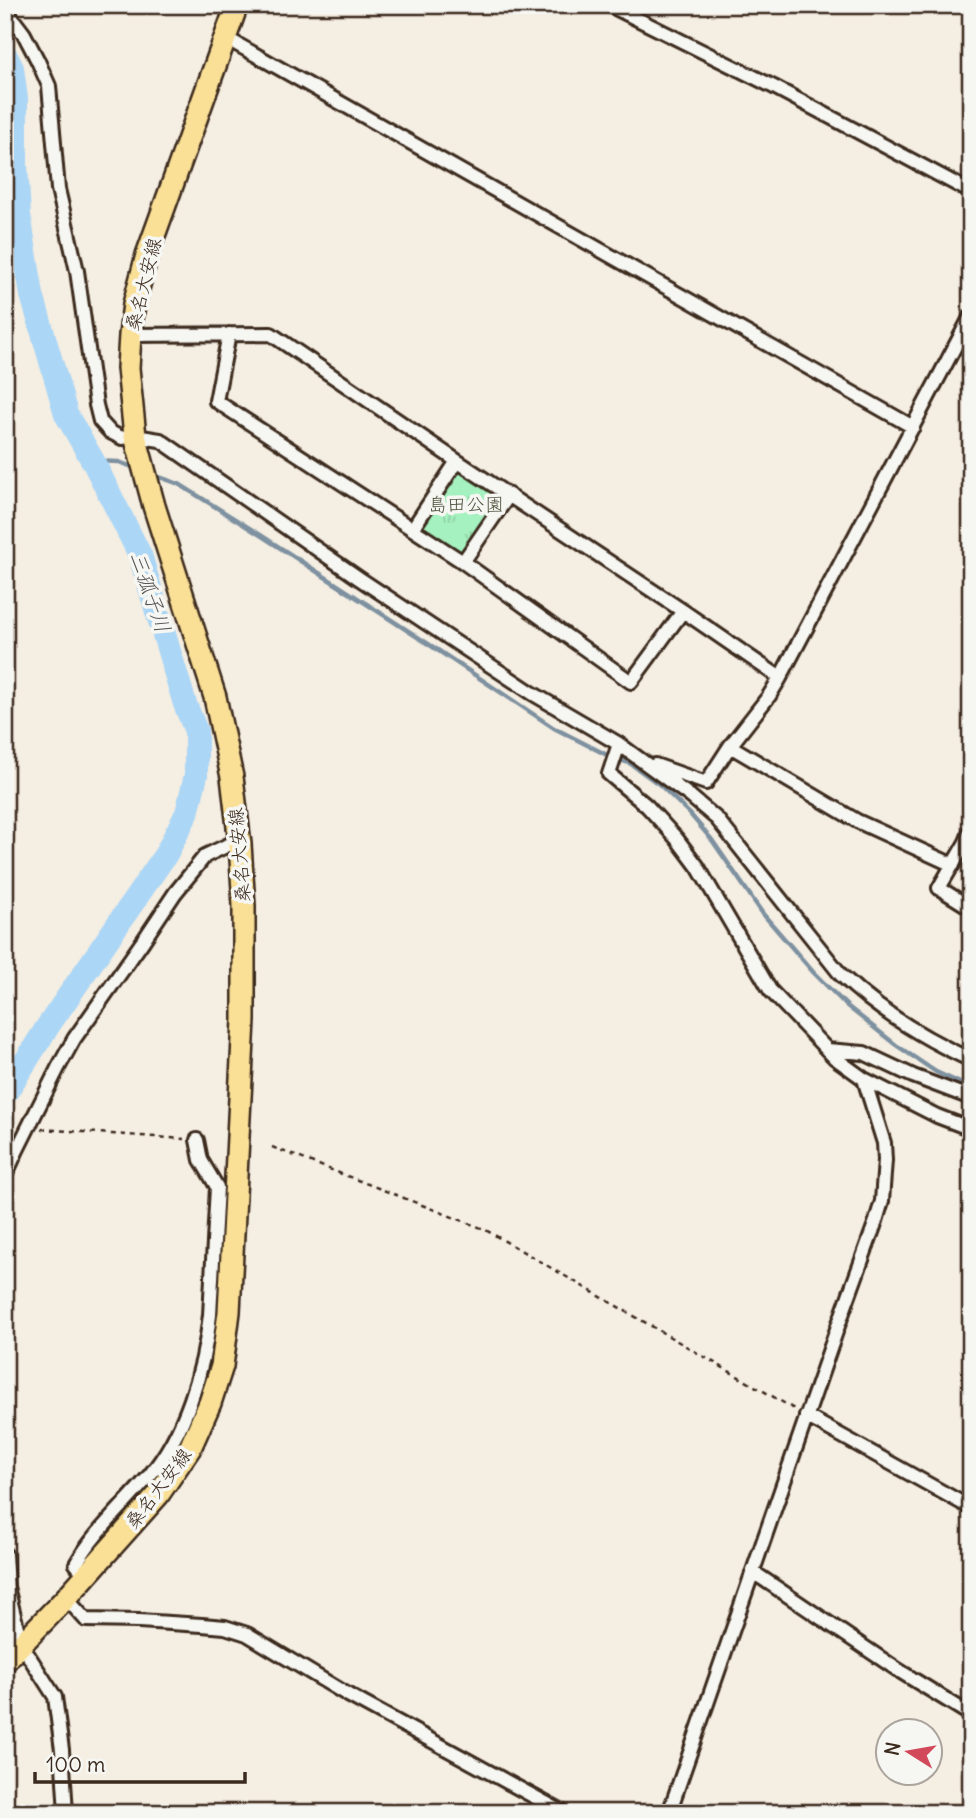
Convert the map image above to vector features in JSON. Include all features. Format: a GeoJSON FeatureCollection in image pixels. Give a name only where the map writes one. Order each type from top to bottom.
{"type":"FeatureCollection","features":[{"type":"Feature","properties":{"kind":"main road","name":"桑名大安線"},"geometry":{"type":"LineString","coordinates":[[5,1661],[66,1598],[158,1495],[190,1448],[210,1403],[222,1366],[229,1312],[243,1045],[244,906],[240,844],[232,777],[215,697],[154,506],[137,443],[128,368],[134,304],[147,255],[237,5]]}},
{"type":"Feature","properties":{"kind":"street"},"geometry":{"type":"LineString","coordinates":[[609,5],[774,87],[971,192]]}},
{"type":"Feature","properties":{"kind":"street"},"geometry":{"type":"LineString","coordinates":[[5,9],[24,34],[49,86],[58,190],[77,271],[96,405],[100,421],[110,432],[137,443],[160,440],[360,579],[532,693],[642,760],[717,819],[841,975],[863,997],[944,1048],[971,1060]]}},
{"type":"Feature","properties":{"kind":"street"},"geometry":{"type":"LineString","coordinates":[[226,38],[913,427]]}},
{"type":"Feature","properties":{"kind":"street"},"geometry":{"type":"LineString","coordinates":[[642,760],[706,783],[780,678],[971,316]]}},
{"type":"Feature","properties":{"kind":"street"},"geometry":{"type":"LineString","coordinates":[[229,334],[216,401],[413,528],[631,682],[682,611]]}},
{"type":"Feature","properties":{"kind":"street"},"geometry":{"type":"LineString","coordinates":[[130,335],[271,334],[776,675]]}},
{"type":"Feature","properties":{"kind":"street"},"geometry":{"type":"LineString","coordinates":[[413,528],[457,461]]}},
{"type":"Feature","properties":{"kind":"street"},"geometry":{"type":"LineString","coordinates":[[463,562],[509,495]]}},
{"type":"Feature","properties":{"kind":"street"},"geometry":{"type":"LineString","coordinates":[[730,746],[858,821],[953,865]]}},
{"type":"Feature","properties":{"kind":"street"},"geometry":{"type":"LineString","coordinates":[[618,747],[609,774],[647,806],[698,867],[770,990],[835,1058],[864,1079],[937,1116],[971,1129]]}},
{"type":"Feature","properties":{"kind":"street"},"geometry":{"type":"LineString","coordinates":[[971,830],[939,888],[971,908]]}},
{"type":"Feature","properties":{"kind":"street"},"geometry":{"type":"LineString","coordinates":[[5,1176],[74,1039],[175,893],[205,856],[228,845],[240,844]]}},
{"type":"Feature","properties":{"kind":"street"},"geometry":{"type":"LineString","coordinates":[[827,1050],[864,1052],[913,1076],[971,1098]]}},
{"type":"Feature","properties":{"kind":"street"},"geometry":{"type":"LineString","coordinates":[[668,1813],[882,1201],[886,1160],[884,1143],[864,1079]]}},
{"type":"Feature","properties":{"kind":"street"},"geometry":{"type":"LineString","coordinates":[[86,1576],[76,1564],[157,1466],[184,1417],[199,1375],[209,1324],[217,1187],[201,1160],[197,1140]]}},
{"type":"Feature","properties":{"kind":"street"},"geometry":{"type":"LineString","coordinates":[[806,1416],[971,1508]]}},
{"type":"Feature","properties":{"kind":"street"},"geometry":{"type":"LineString","coordinates":[[5,1554],[7,1587],[21,1644],[55,1698],[66,1813]]}},
{"type":"Feature","properties":{"kind":"street"},"geometry":{"type":"LineString","coordinates":[[752,1572],[898,1671],[971,1715]]}},
{"type":"Feature","properties":{"kind":"street"},"geometry":{"type":"LineString","coordinates":[[66,1598],[86,1619],[202,1625],[247,1634],[348,1695],[564,1813]]}},
{"type":"Feature","properties":{"kind":"path"},"geometry":{"type":"LineString","coordinates":[[28,1128],[197,1140]]}},
{"type":"Feature","properties":{"kind":"path"},"geometry":{"type":"LineString","coordinates":[[272,1147],[484,1228],[806,1416]]}},
{"type":"Feature","properties":{"kind":"green space","name":"島田公園"},"geometry":{"type":"Polygon","coordinates":[[[458,466],[504,496],[461,558],[418,528],[458,466]]]}},
{"type":"Feature","properties":{"kind":"waterway","name":"三孤子川"},"geometry":{"type":"LineString","coordinates":[[5,54],[12,68],[16,99],[19,215],[32,295],[66,414],[140,555],[185,704],[196,731],[196,775],[187,813],[166,854],[48,1026],[5,1094]]}},
{"type":"Feature","properties":{"kind":"waterway"},"geometry":{"type":"LineString","coordinates":[[93,461],[119,462],[135,468]]}},
{"type":"Feature","properties":{"kind":"waterway"},"geometry":{"type":"LineString","coordinates":[[154,475],[179,484],[262,536],[554,728],[631,764],[660,785],[712,840],[763,914],[814,973],[847,1006],[896,1045],[936,1072],[971,1088]]}}]}
